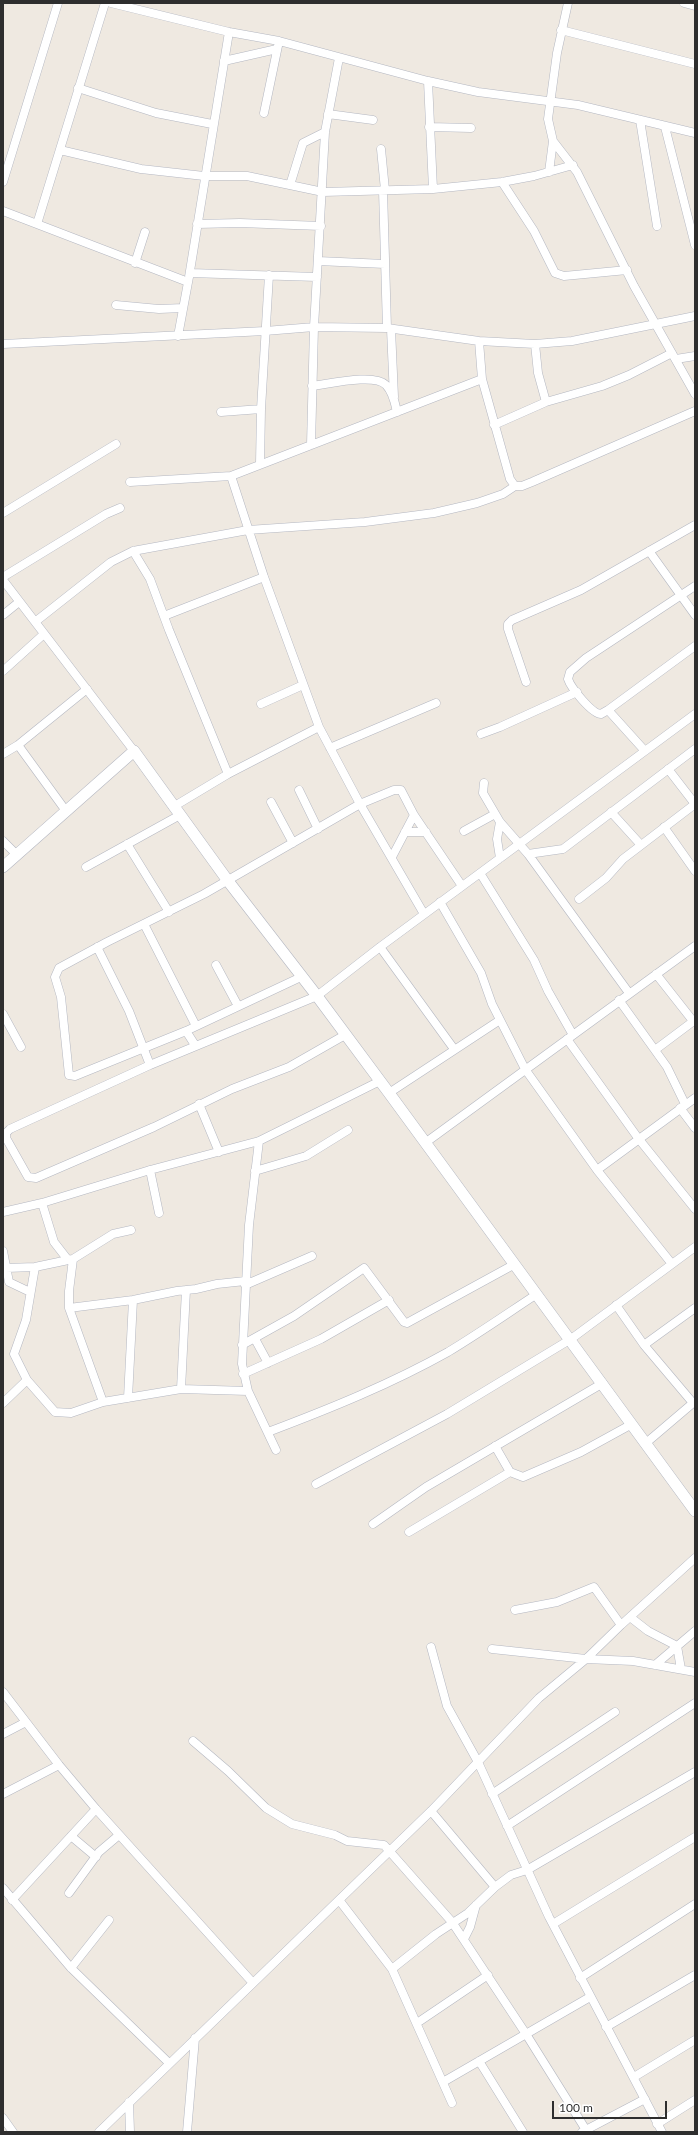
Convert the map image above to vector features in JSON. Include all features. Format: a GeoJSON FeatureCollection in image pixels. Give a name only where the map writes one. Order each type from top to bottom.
{"type":"FeatureCollection","features":[{"type":"Feature","properties":{"kind":"street"},"geometry":{"type":"LineString","coordinates":[[3,182],[58,3]]}},
{"type":"Feature","properties":{"kind":"street"},"geometry":{"type":"LineString","coordinates":[[37,224],[105,3]]}},
{"type":"Feature","properties":{"kind":"street"},"geometry":{"type":"LineString","coordinates":[[111,3],[278,45],[339,58],[428,82],[478,92],[593,108],[665,127],[695,133]]}},
{"type":"Feature","properties":{"kind":"street"},"geometry":{"type":"LineString","coordinates":[[549,172],[553,141],[548,119],[550,101],[561,30],[568,3]]}},
{"type":"Feature","properties":{"kind":"street"},"geometry":{"type":"LineString","coordinates":[[685,3],[695,6]]}},
{"type":"Feature","properties":{"kind":"street"},"geometry":{"type":"LineString","coordinates":[[561,30],[695,64]]}},
{"type":"Feature","properties":{"kind":"street"},"geometry":{"type":"LineString","coordinates":[[178,336],[190,273],[212,124],[229,32]]}},
{"type":"Feature","properties":{"kind":"street"},"geometry":{"type":"LineString","coordinates":[[224,61],[278,45]]}},
{"type":"Feature","properties":{"kind":"street"},"geometry":{"type":"LineString","coordinates":[[264,113],[278,45]]}},
{"type":"Feature","properties":{"kind":"street"},"geometry":{"type":"LineString","coordinates":[[311,445],[314,327],[323,192],[325,132],[339,58]]}},
{"type":"Feature","properties":{"kind":"street"},"geometry":{"type":"LineString","coordinates":[[428,82],[433,189]]}},
{"type":"Feature","properties":{"kind":"street"},"geometry":{"type":"LineString","coordinates":[[78,88],[156,113],[212,124]]}},
{"type":"Feature","properties":{"kind":"street"},"geometry":{"type":"LineString","coordinates":[[328,114],[373,120]]}},
{"type":"Feature","properties":{"kind":"street"},"geometry":{"type":"LineString","coordinates":[[640,120],[657,226]]}},
{"type":"Feature","properties":{"kind":"street"},"geometry":{"type":"LineString","coordinates":[[429,127],[471,128]]}},
{"type":"Feature","properties":{"kind":"street"},"geometry":{"type":"LineString","coordinates":[[665,127],[695,245]]}},
{"type":"Feature","properties":{"kind":"street"},"geometry":{"type":"LineString","coordinates":[[290,185],[303,143],[325,132]]}},
{"type":"Feature","properties":{"kind":"street"},"geometry":{"type":"LineString","coordinates":[[553,141],[573,165],[626,270],[695,394]]}},
{"type":"Feature","properties":{"kind":"street"},"geometry":{"type":"LineString","coordinates":[[381,149],[384,190],[385,264],[394,400],[397,412]]}},
{"type":"Feature","properties":{"kind":"street"},"geometry":{"type":"LineString","coordinates":[[60,150],[141,169],[204,176],[247,176],[323,192],[433,189],[502,182],[549,172],[573,165]]}},
{"type":"Feature","properties":{"kind":"street"},"geometry":{"type":"LineString","coordinates":[[502,182],[534,231],[555,273],[564,276],[626,270]]}},
{"type":"Feature","properties":{"kind":"street"},"geometry":{"type":"LineString","coordinates":[[3,211],[188,282]]}},
{"type":"Feature","properties":{"kind":"street"},"geometry":{"type":"LineString","coordinates":[[197,224],[240,223],[321,226]]}},
{"type":"Feature","properties":{"kind":"street"},"geometry":{"type":"LineString","coordinates":[[135,262],[145,232]]}},
{"type":"Feature","properties":{"kind":"street"},"geometry":{"type":"LineString","coordinates":[[318,261],[385,264]]}},
{"type":"Feature","properties":{"kind":"street"},"geometry":{"type":"LineString","coordinates":[[190,273],[317,277]]}},
{"type":"Feature","properties":{"kind":"street"},"geometry":{"type":"LineString","coordinates":[[260,464],[261,409],[269,275]]}},
{"type":"Feature","properties":{"kind":"street"},"geometry":{"type":"LineString","coordinates":[[116,305],[159,309],[183,308]]}},
{"type":"Feature","properties":{"kind":"street"},"geometry":{"type":"LineString","coordinates":[[3,344],[178,336],[314,327],[389,328],[478,341],[535,344],[572,341],[695,316]]}},
{"type":"Feature","properties":{"kind":"street"},"geometry":{"type":"LineString","coordinates":[[478,341],[482,379],[510,479],[515,486]]}},
{"type":"Feature","properties":{"kind":"street"},"geometry":{"type":"LineString","coordinates":[[535,344],[538,373],[546,402]]}},
{"type":"Feature","properties":{"kind":"street"},"geometry":{"type":"LineString","coordinates":[[494,425],[546,402],[622,378],[674,356],[695,356]]}},
{"type":"Feature","properties":{"kind":"street"},"geometry":{"type":"LineString","coordinates":[[130,482],[231,476],[482,379]]}},
{"type":"Feature","properties":{"kind":"street"},"geometry":{"type":"LineString","coordinates":[[312,386],[376,380],[386,385],[394,400]]}},
{"type":"Feature","properties":{"kind":"street"},"geometry":{"type":"LineString","coordinates":[[221,412],[261,409]]}},
{"type":"Feature","properties":{"kind":"street"},"geometry":{"type":"LineString","coordinates":[[35,622],[110,562],[133,551],[248,530],[378,521],[434,514],[504,494],[515,486],[522,486],[532,482],[695,411]]}},
{"type":"Feature","properties":{"kind":"street"},"geometry":{"type":"LineString","coordinates":[[3,513],[116,444]]}},
{"type":"Feature","properties":{"kind":"street"},"geometry":{"type":"LineString","coordinates":[[231,476],[264,577],[303,685],[320,727],[360,804],[424,914]]}},
{"type":"Feature","properties":{"kind":"street"},"geometry":{"type":"LineString","coordinates":[[3,577],[106,514],[120,508]]}},
{"type":"Feature","properties":{"kind":"street"},"geometry":{"type":"LineString","coordinates":[[526,682],[508,624],[512,620],[581,590],[695,525]]}},
{"type":"Feature","properties":{"kind":"street"},"geometry":{"type":"LineString","coordinates":[[133,551],[150,579],[228,774]]}},
{"type":"Feature","properties":{"kind":"street"},"geometry":{"type":"LineString","coordinates":[[649,551],[695,615]]}},
{"type":"Feature","properties":{"kind":"street"},"geometry":{"type":"LineString","coordinates":[[164,616],[264,577]]}},
{"type":"Feature","properties":{"kind":"street"},"geometry":{"type":"LineString","coordinates":[[3,580],[87,688],[228,881],[317,996],[571,1339],[695,1511]]}},
{"type":"Feature","properties":{"kind":"street"},"geometry":{"type":"LineString","coordinates":[[695,586],[620,634],[573,669],[569,673],[568,679],[594,713],[598,714],[608,710],[695,646]]}},
{"type":"Feature","properties":{"kind":"street"},"geometry":{"type":"LineString","coordinates":[[3,615],[19,602]]}},
{"type":"Feature","properties":{"kind":"street"},"geometry":{"type":"LineString","coordinates":[[3,671],[44,634]]}},
{"type":"Feature","properties":{"kind":"street"},"geometry":{"type":"LineString","coordinates":[[261,704],[303,685]]}},
{"type":"Feature","properties":{"kind":"street"},"geometry":{"type":"LineString","coordinates":[[3,754],[18,745],[87,688]]}},
{"type":"Feature","properties":{"kind":"street"},"geometry":{"type":"LineString","coordinates":[[481,734],[500,728],[577,692]]}},
{"type":"Feature","properties":{"kind":"street"},"geometry":{"type":"LineString","coordinates":[[330,748],[436,703]]}},
{"type":"Feature","properties":{"kind":"street"},"geometry":{"type":"LineString","coordinates":[[608,710],[645,751]]}},
{"type":"Feature","properties":{"kind":"street"},"geometry":{"type":"LineString","coordinates":[[345,1035],[289,1067],[199,1104],[154,1127],[36,1178],[28,1176],[6,1138],[8,1130],[150,1065],[195,1045],[317,996],[440,902],[695,714]]}},
{"type":"Feature","properties":{"kind":"street"},"geometry":{"type":"LineString","coordinates":[[86,867],[127,844],[177,811],[228,774],[320,727]]}},
{"type":"Feature","properties":{"kind":"street"},"geometry":{"type":"LineString","coordinates":[[18,745],[66,811]]}},
{"type":"Feature","properties":{"kind":"street"},"geometry":{"type":"LineString","coordinates":[[528,854],[563,849],[695,749]]}},
{"type":"Feature","properties":{"kind":"street"},"geometry":{"type":"LineString","coordinates":[[3,867],[134,751]]}},
{"type":"Feature","properties":{"kind":"street"},"geometry":{"type":"LineString","coordinates":[[580,899],[606,878],[619,863],[695,804],[668,769]]}},
{"type":"Feature","properties":{"kind":"street"},"geometry":{"type":"LineString","coordinates":[[484,783],[483,793],[500,822],[528,854],[629,993]]}},
{"type":"Feature","properties":{"kind":"street"},"geometry":{"type":"LineString","coordinates":[[301,977],[186,1031],[75,1076],[69,1076],[61,997],[56,974],[61,966],[228,881],[318,830],[360,804],[398,789],[401,790],[414,815],[462,886]]}},
{"type":"Feature","properties":{"kind":"street"},"geometry":{"type":"LineString","coordinates":[[299,790],[318,830]]}},
{"type":"Feature","properties":{"kind":"street"},"geometry":{"type":"LineString","coordinates":[[271,802],[293,843]]}},
{"type":"Feature","properties":{"kind":"street"},"geometry":{"type":"LineString","coordinates":[[611,812],[641,845]]}},
{"type":"Feature","properties":{"kind":"street"},"geometry":{"type":"LineString","coordinates":[[464,831],[495,814]]}},
{"type":"Feature","properties":{"kind":"street"},"geometry":{"type":"LineString","coordinates":[[392,857],[414,815]]}},
{"type":"Feature","properties":{"kind":"street"},"geometry":{"type":"LineString","coordinates":[[500,822],[497,839],[500,858]]}},
{"type":"Feature","properties":{"kind":"street"},"geometry":{"type":"LineString","coordinates":[[664,827],[695,871]]}},
{"type":"Feature","properties":{"kind":"street"},"geometry":{"type":"LineString","coordinates":[[405,832],[426,832]]}},
{"type":"Feature","properties":{"kind":"street"},"geometry":{"type":"LineString","coordinates":[[3,841],[17,855]]}},
{"type":"Feature","properties":{"kind":"street"},"geometry":{"type":"LineString","coordinates":[[127,844],[168,912]]}},
{"type":"Feature","properties":{"kind":"street"},"geometry":{"type":"LineString","coordinates":[[480,873],[534,960],[570,1037],[638,1138],[695,1209]]}},
{"type":"Feature","properties":{"kind":"street"},"geometry":{"type":"LineString","coordinates":[[440,902],[481,973],[492,1004],[525,1069],[597,1170],[672,1264]]}},
{"type":"Feature","properties":{"kind":"street"},"geometry":{"type":"LineString","coordinates":[[144,924],[196,1026]]}},
{"type":"Feature","properties":{"kind":"street"},"geometry":{"type":"LineString","coordinates":[[425,1143],[695,946]]}},
{"type":"Feature","properties":{"kind":"street"},"geometry":{"type":"LineString","coordinates":[[97,947],[129,1011],[150,1065]]}},
{"type":"Feature","properties":{"kind":"street"},"geometry":{"type":"LineString","coordinates":[[380,947],[454,1049]]}},
{"type":"Feature","properties":{"kind":"street"},"geometry":{"type":"LineString","coordinates":[[216,965],[238,1006]]}},
{"type":"Feature","properties":{"kind":"street"},"geometry":{"type":"LineString","coordinates":[[655,1050],[694,1020],[656,974]]}},
{"type":"Feature","properties":{"kind":"street"},"geometry":{"type":"LineString","coordinates":[[619,1000],[655,1050],[676,1083],[683,1106],[695,1128]]}},
{"type":"Feature","properties":{"kind":"street"},"geometry":{"type":"LineString","coordinates":[[3,1014],[20,1047]]}},
{"type":"Feature","properties":{"kind":"street"},"geometry":{"type":"LineString","coordinates":[[389,1093],[500,1020]]}},
{"type":"Feature","properties":{"kind":"street"},"geometry":{"type":"LineString","coordinates":[[186,1031],[195,1045]]}},
{"type":"Feature","properties":{"kind":"street"},"geometry":{"type":"LineString","coordinates":[[3,1212],[42,1203],[150,1170],[259,1141],[380,1081]]}},
{"type":"Feature","properties":{"kind":"street"},"geometry":{"type":"LineString","coordinates":[[597,1170],[638,1138],[695,1098]]}},
{"type":"Feature","properties":{"kind":"street"},"geometry":{"type":"LineString","coordinates":[[199,1104],[219,1152]]}},
{"type":"Feature","properties":{"kind":"street"},"geometry":{"type":"LineString","coordinates":[[255,1171],[306,1156],[348,1130]]}},
{"type":"Feature","properties":{"kind":"street"},"geometry":{"type":"LineString","coordinates":[[259,1141],[248,1225],[242,1344],[243,1374],[248,1391],[276,1450]]}},
{"type":"Feature","properties":{"kind":"street"},"geometry":{"type":"LineString","coordinates":[[150,1170],[159,1213]]}},
{"type":"Feature","properties":{"kind":"street"},"geometry":{"type":"LineString","coordinates":[[42,1203],[54,1242],[71,1259],[69,1308],[103,1402]]}},
{"type":"Feature","properties":{"kind":"street"},"geometry":{"type":"LineString","coordinates":[[6,1268],[35,1267],[71,1259],[114,1234],[131,1230]]}},
{"type":"Feature","properties":{"kind":"street"},"geometry":{"type":"LineString","coordinates":[[316,1484],[447,1414],[571,1339],[695,1247]]}},
{"type":"Feature","properties":{"kind":"street"},"geometry":{"type":"LineString","coordinates":[[3,1251],[10,1284],[30,1292]]}},
{"type":"Feature","properties":{"kind":"street"},"geometry":{"type":"LineString","coordinates":[[69,1308],[133,1300],[186,1290],[196,1290],[217,1284],[245,1283],[312,1256]]}},
{"type":"Feature","properties":{"kind":"street"},"geometry":{"type":"LineString","coordinates":[[242,1344],[255,1339],[294,1316],[364,1268],[404,1322],[408,1323],[515,1264]]}},
{"type":"Feature","properties":{"kind":"street"},"geometry":{"type":"LineString","coordinates":[[35,1267],[24,1326],[14,1354],[27,1380],[52,1409],[60,1414],[71,1413],[103,1402],[181,1389],[248,1391]]}},
{"type":"Feature","properties":{"kind":"street"},"geometry":{"type":"LineString","coordinates":[[181,1389],[186,1290]]}},
{"type":"Feature","properties":{"kind":"street"},"geometry":{"type":"LineString","coordinates":[[268,1432],[322,1412],[410,1372],[449,1351],[537,1294]]}},
{"type":"Feature","properties":{"kind":"street"},"geometry":{"type":"LineString","coordinates":[[128,1398],[133,1300]]}},
{"type":"Feature","properties":{"kind":"street"},"geometry":{"type":"LineString","coordinates":[[243,1374],[321,1339],[389,1300]]}},
{"type":"Feature","properties":{"kind":"street"},"geometry":{"type":"LineString","coordinates":[[616,1305],[644,1345],[694,1402],[646,1443]]}},
{"type":"Feature","properties":{"kind":"street"},"geometry":{"type":"LineString","coordinates":[[644,1345],[695,1308]]}},
{"type":"Feature","properties":{"kind":"street"},"geometry":{"type":"LineString","coordinates":[[255,1339],[268,1363]]}},
{"type":"Feature","properties":{"kind":"street"},"geometry":{"type":"LineString","coordinates":[[3,1403],[27,1380]]}},
{"type":"Feature","properties":{"kind":"street"},"geometry":{"type":"LineString","coordinates":[[374,1524],[426,1487],[603,1383]]}},
{"type":"Feature","properties":{"kind":"street"},"geometry":{"type":"LineString","coordinates":[[495,1446],[510,1472],[520,1477],[526,1476],[582,1452],[632,1424]]}},
{"type":"Feature","properties":{"kind":"street"},"geometry":{"type":"LineString","coordinates":[[409,1532],[510,1472]]}},
{"type":"Feature","properties":{"kind":"street"},"geometry":{"type":"LineString","coordinates":[[99,2132],[431,1811],[539,1698],[586,1659],[620,1625],[695,1558]]}},
{"type":"Feature","properties":{"kind":"street"},"geometry":{"type":"LineString","coordinates":[[515,1610],[557,1602],[594,1587],[620,1625]]}},
{"type":"Feature","properties":{"kind":"street"},"geometry":{"type":"LineString","coordinates":[[630,1617],[648,1631],[678,1646]]}},
{"type":"Feature","properties":{"kind":"street"},"geometry":{"type":"LineString","coordinates":[[655,1665],[695,1631]]}},
{"type":"Feature","properties":{"kind":"street"},"geometry":{"type":"LineString","coordinates":[[678,1646],[681,1670]]}},
{"type":"Feature","properties":{"kind":"street"},"geometry":{"type":"LineString","coordinates":[[431,1647],[448,1706],[478,1762],[527,1870],[580,1978],[662,2132]]}},
{"type":"Feature","properties":{"kind":"street"},"geometry":{"type":"LineString","coordinates":[[492,1649],[586,1659],[633,1661],[695,1672]]}},
{"type":"Feature","properties":{"kind":"street"},"geometry":{"type":"LineString","coordinates":[[3,1692],[59,1766],[96,1809],[254,1983]]}},
{"type":"Feature","properties":{"kind":"street"},"geometry":{"type":"LineString","coordinates":[[507,1826],[695,1703]]}},
{"type":"Feature","properties":{"kind":"street"},"geometry":{"type":"LineString","coordinates":[[492,1794],[615,1712]]}},
{"type":"Feature","properties":{"kind":"street"},"geometry":{"type":"LineString","coordinates":[[3,1734],[26,1722]]}},
{"type":"Feature","properties":{"kind":"street"},"geometry":{"type":"LineString","coordinates":[[193,1741],[228,1771],[266,1808],[292,1824],[335,1835],[347,1841],[381,1844],[389,1851],[452,1922],[464,1939],[526,2034],[584,2131],[645,2099]]}},
{"type":"Feature","properties":{"kind":"street"},"geometry":{"type":"LineString","coordinates":[[3,1794],[59,1766]]}},
{"type":"Feature","properties":{"kind":"street"},"geometry":{"type":"LineString","coordinates":[[392,1969],[452,1922],[463,1917],[495,1887],[511,1875],[527,1870],[695,1772]]}},
{"type":"Feature","properties":{"kind":"street"},"geometry":{"type":"LineString","coordinates":[[12,1900],[96,1809]]}},
{"type":"Feature","properties":{"kind":"street"},"geometry":{"type":"LineString","coordinates":[[431,1811],[495,1887]]}},
{"type":"Feature","properties":{"kind":"street"},"geometry":{"type":"LineString","coordinates":[[69,1893],[102,1849],[119,1835]]}},
{"type":"Feature","properties":{"kind":"street"},"geometry":{"type":"LineString","coordinates":[[71,1836],[96,1856]]}},
{"type":"Feature","properties":{"kind":"street"},"geometry":{"type":"LineString","coordinates":[[553,1924],[695,1837]]}},
{"type":"Feature","properties":{"kind":"street"},"geometry":{"type":"LineString","coordinates":[[3,1888],[71,1968],[169,2063]]}},
{"type":"Feature","properties":{"kind":"street"},"geometry":{"type":"LineString","coordinates":[[338,1900],[392,1969],[452,2102]]}},
{"type":"Feature","properties":{"kind":"street"},"geometry":{"type":"LineString","coordinates":[[580,1978],[695,1904]]}},
{"type":"Feature","properties":{"kind":"street"},"geometry":{"type":"LineString","coordinates":[[464,1939],[470,1927],[476,1905]]}},
{"type":"Feature","properties":{"kind":"street"},"geometry":{"type":"LineString","coordinates":[[71,1968],[109,1920]]}},
{"type":"Feature","properties":{"kind":"street"},"geometry":{"type":"LineString","coordinates":[[417,2023],[488,1975]]}},
{"type":"Feature","properties":{"kind":"street"},"geometry":{"type":"LineString","coordinates":[[606,2027],[695,1975]]}},
{"type":"Feature","properties":{"kind":"street"},"geometry":{"type":"LineString","coordinates":[[443,2082],[590,1997]]}},
{"type":"Feature","properties":{"kind":"street"},"geometry":{"type":"LineString","coordinates":[[187,2132],[195,2038]]}},
{"type":"Feature","properties":{"kind":"street"},"geometry":{"type":"LineString","coordinates":[[634,2077],[695,2040]]}},
{"type":"Feature","properties":{"kind":"street"},"geometry":{"type":"LineString","coordinates":[[479,2061],[523,2132]]}},
{"type":"Feature","properties":{"kind":"street"},"geometry":{"type":"LineString","coordinates":[[657,2124],[695,2100]]}},
{"type":"Feature","properties":{"kind":"street"},"geometry":{"type":"LineString","coordinates":[[129,2102],[130,2132]]}},
{"type":"Feature","properties":{"kind":"street"},"geometry":{"type":"LineString","coordinates":[[3,2118],[13,2132]]}}]}
